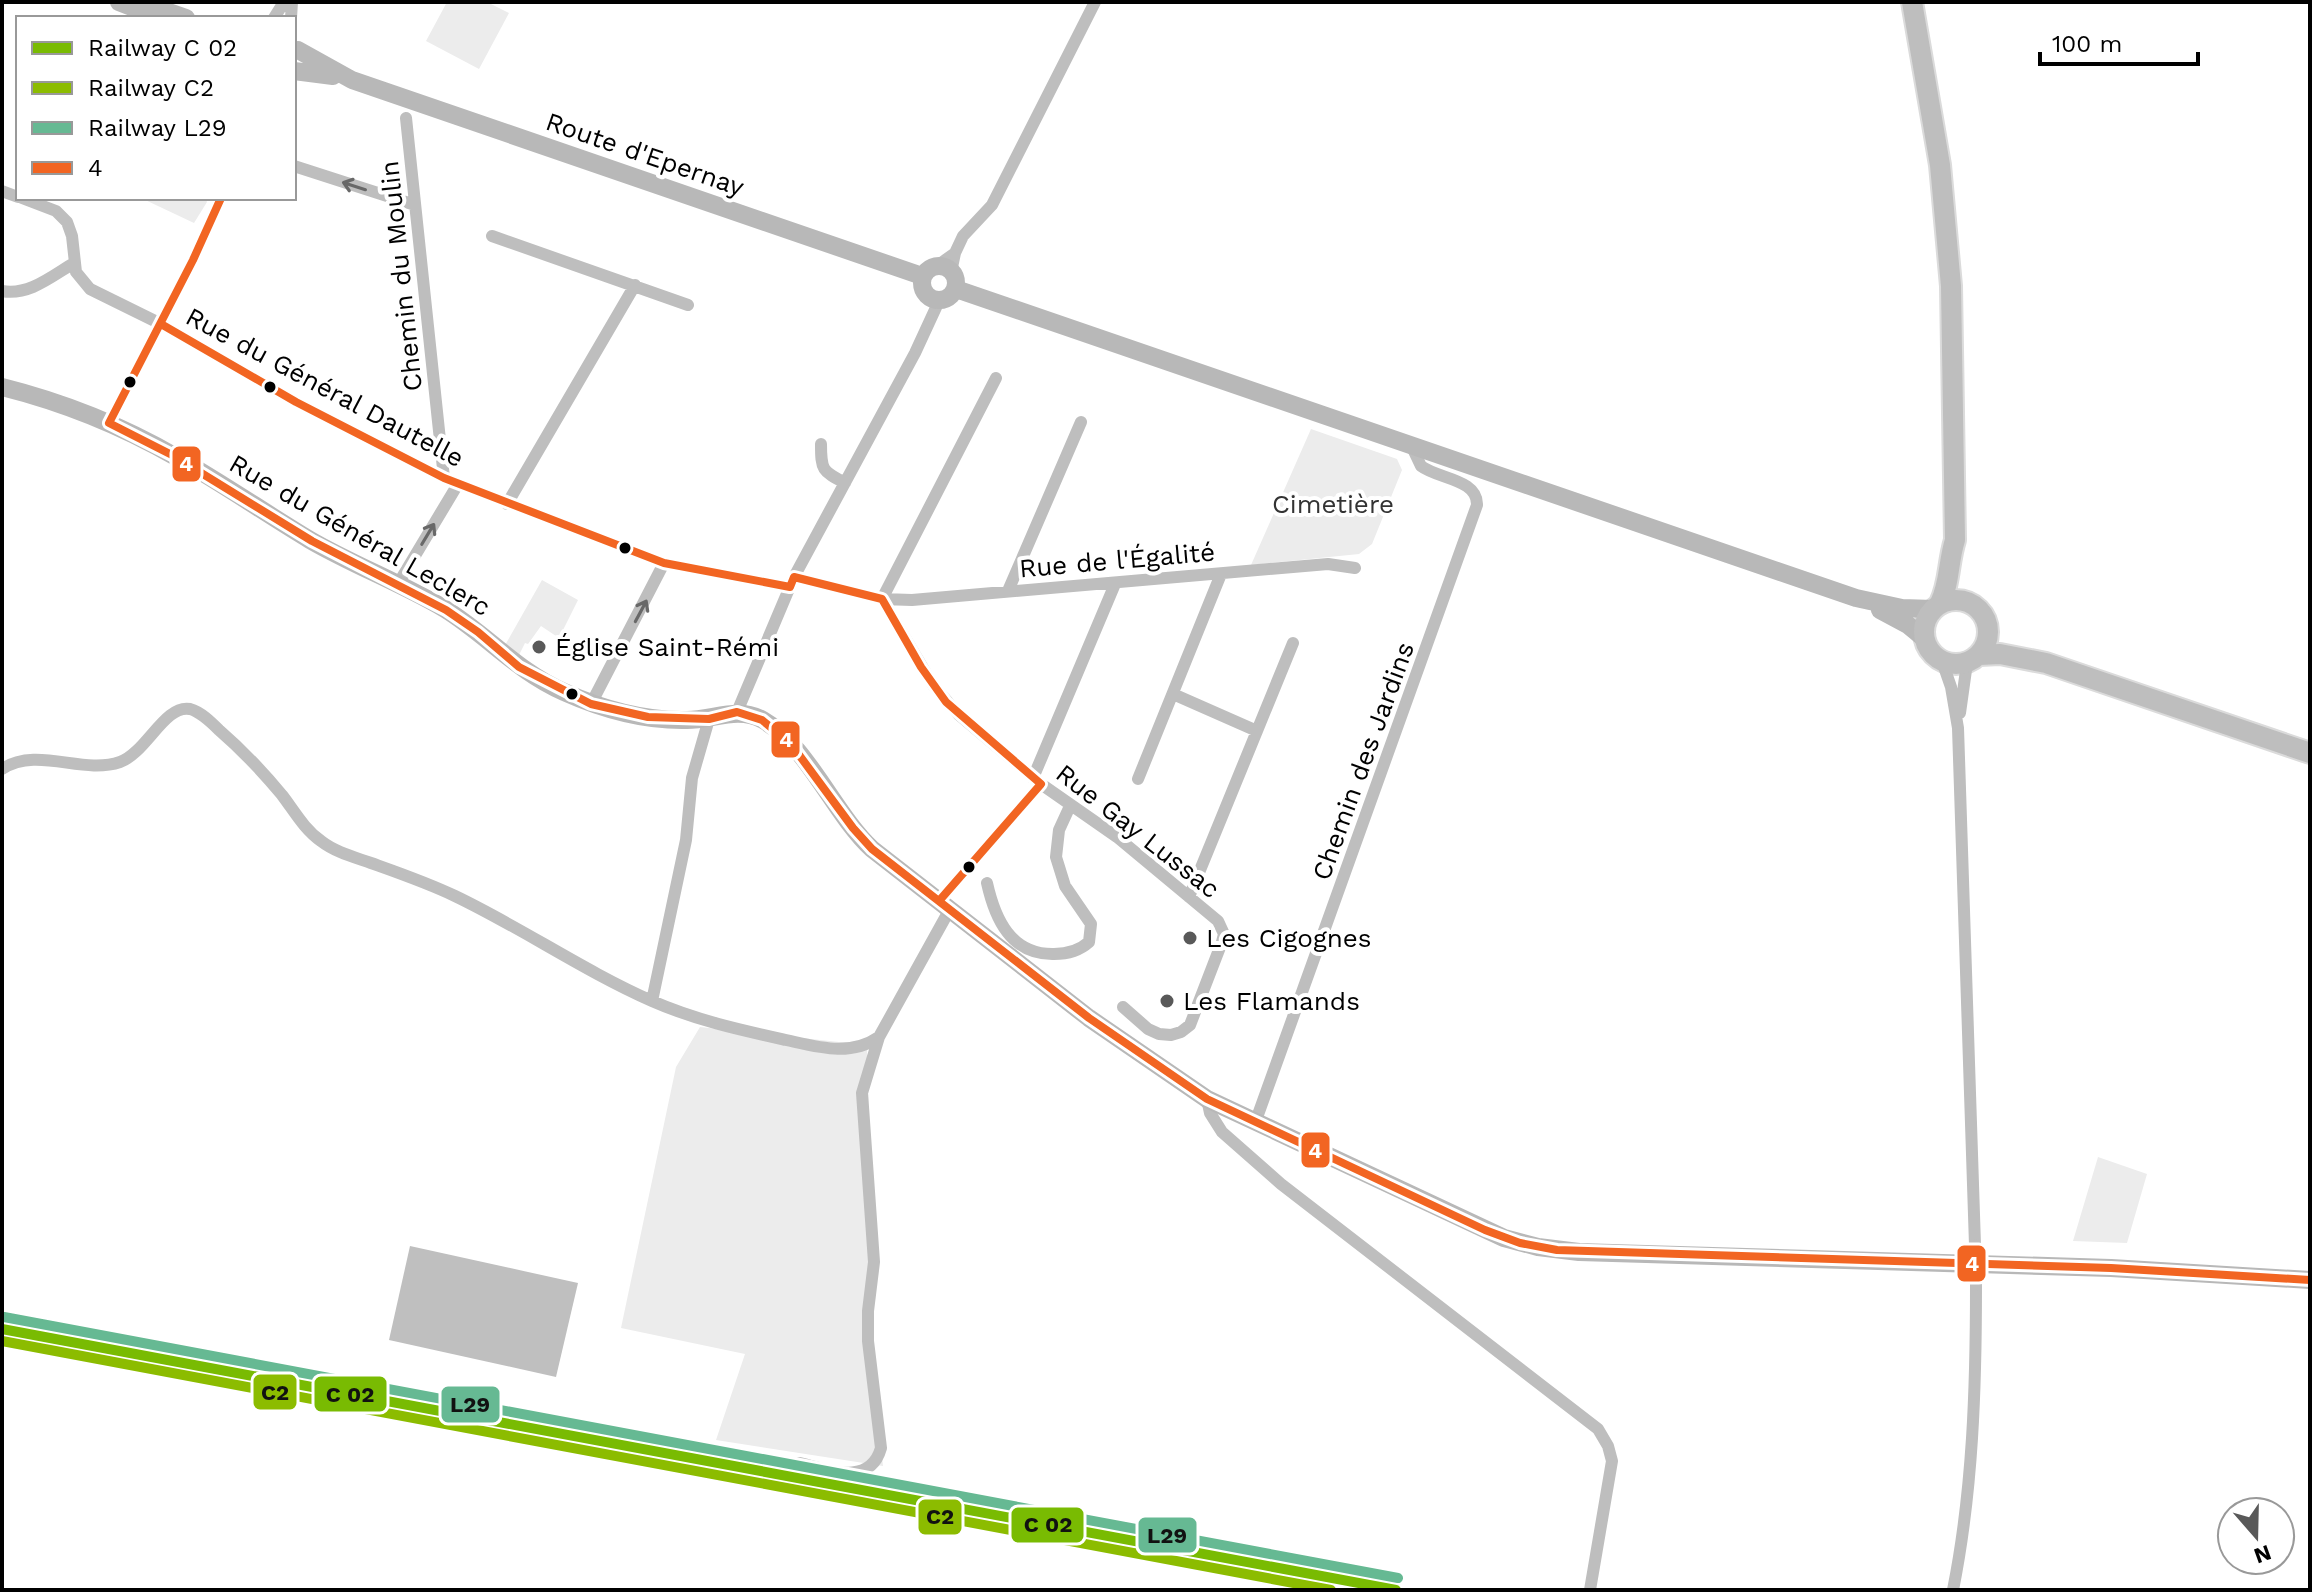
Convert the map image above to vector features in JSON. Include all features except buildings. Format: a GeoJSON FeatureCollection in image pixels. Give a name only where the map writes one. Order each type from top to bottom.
{"type":"FeatureCollection","features":[{"type":"Feature","properties":{"kind":"main road"},"geometry":{"type":"LineString","coordinates":[[1912,2],[1937,150],[1951,286],[1955,540],[1971,603]]}},
{"type":"Feature","properties":{"kind":"main road"},"geometry":{"type":"LineString","coordinates":[[1955,540],[1949,580],[1924,628],[1925,639],[1934,655],[1942,661],[1950,664],[2000,654],[2046,663],[2310,753]]}},
{"type":"Feature","properties":{"kind":"main road"},"geometry":{"type":"LineString","coordinates":[[1937,606],[1961,599],[1971,603],[1979,608],[1988,625],[2002,638],[2046,663]]}},
{"type":"Feature","properties":{"kind":"main road"},"geometry":{"type":"LineString","coordinates":[[1973,659],[1987,641],[1988,625]]}},
{"type":"Feature","properties":{"kind":"street"},"geometry":{"type":"LineString","coordinates":[[119,2],[158,16]]}},
{"type":"Feature","properties":{"kind":"street"},"geometry":{"type":"LineString","coordinates":[[140,2],[180,16]]}},
{"type":"Feature","properties":{"kind":"street"},"geometry":{"type":"LineString","coordinates":[[944,271],[945,300],[939,301],[924,291],[944,271],[963,236],[992,205],[1095,2]]}},
{"type":"Feature","properties":{"kind":"street","name":"Route d'Epernay"},"geometry":{"type":"LineString","coordinates":[[296,57],[352,80],[944,271],[1411,445],[1856,598]]}},
{"type":"Feature","properties":{"kind":"street","name":"Chemin du Moulin"},"geometry":{"type":"LineString","coordinates":[[406,118],[444,478]]}},
{"type":"Feature","properties":{"kind":"street"},"geometry":{"type":"LineString","coordinates":[[296,167],[415,205]]}},
{"type":"Feature","properties":{"kind":"street"},"geometry":{"type":"LineString","coordinates":[[2,291],[15,294],[27,290],[74,263],[72,236],[62,216],[29,200]]}},
{"type":"Feature","properties":{"kind":"street"},"geometry":{"type":"LineString","coordinates":[[109,423],[161,324],[220,200]]}},
{"type":"Feature","properties":{"kind":"street"},"geometry":{"type":"LineString","coordinates":[[492,236],[688,305]]}},
{"type":"Feature","properties":{"kind":"street","name":"Rue du Général Dautelle"},"geometry":{"type":"LineString","coordinates":[[74,263],[76,272],[90,289],[161,324],[296,402],[458,484],[664,563],[882,599]]}},
{"type":"Feature","properties":{"kind":"street"},"geometry":{"type":"LineString","coordinates":[[507,504],[635,285]]}},
{"type":"Feature","properties":{"kind":"street"},"geometry":{"type":"LineString","coordinates":[[939,301],[915,353],[792,582],[737,712],[762,720],[782,735],[863,841],[1089,1018],[1207,1099],[1485,1230],[1547,1249],[2193,1271],[2305,1281]]}},
{"type":"Feature","properties":{"kind":"street"},"geometry":{"type":"LineString","coordinates":[[996,378],[882,599],[921,667],[946,702],[1037,781]]}},
{"type":"Feature","properties":{"kind":"street","name":"Rue du Général Leclerc"},"geometry":{"type":"LineString","coordinates":[[2,387],[37,396],[109,423],[172,455],[312,541],[454,615],[528,673],[591,704],[658,718],[709,719],[737,712]]}},
{"type":"Feature","properties":{"kind":"street"},"geometry":{"type":"LineString","coordinates":[[1008,591],[1081,422]]}},
{"type":"Feature","properties":{"kind":"street"},"geometry":{"type":"LineString","coordinates":[[821,444],[826,473],[845,483]]}},
{"type":"Feature","properties":{"kind":"street","name":"Chemin des Jardins"},"geometry":{"type":"LineString","coordinates":[[1255,1123],[1477,505],[1478,499],[1472,489],[1421,466],[1411,445]]}},
{"type":"Feature","properties":{"kind":"street"},"geometry":{"type":"LineString","coordinates":[[398,584],[458,484]]}},
{"type":"Feature","properties":{"kind":"street"},"geometry":{"type":"LineString","coordinates":[[591,704],[664,563]]}},
{"type":"Feature","properties":{"kind":"street","name":"Rue de l'Égalité"},"geometry":{"type":"LineString","coordinates":[[882,599],[912,600],[1328,564],[1355,568]]}},
{"type":"Feature","properties":{"kind":"street"},"geometry":{"type":"LineString","coordinates":[[1138,779],[1221,574]]}},
{"type":"Feature","properties":{"kind":"street"},"geometry":{"type":"LineString","coordinates":[[800,1463],[848,1474],[857,1473],[877,1460],[881,1448],[868,1341],[874,1262],[862,1105],[866,1075],[879,1037],[945,905],[1037,781],[1115,584]]}},
{"type":"Feature","properties":{"kind":"street"},"geometry":{"type":"LineString","coordinates":[[1856,598],[1902,608],[1937,606]]}},
{"type":"Feature","properties":{"kind":"street"},"geometry":{"type":"LineString","coordinates":[[1856,598],[1897,618],[1925,639]]}},
{"type":"Feature","properties":{"kind":"street"},"geometry":{"type":"LineString","coordinates":[[1189,897],[1293,643]]}},
{"type":"Feature","properties":{"kind":"street"},"geometry":{"type":"LineString","coordinates":[[1958,728],[1973,659]]}},
{"type":"Feature","properties":{"kind":"street"},"geometry":{"type":"LineString","coordinates":[[1942,661],[1951,687],[1958,728],[1976,1285],[1976,1383],[1969,1477],[1953,1590]]}},
{"type":"Feature","properties":{"kind":"street"},"geometry":{"type":"LineString","coordinates":[[1173,694],[1257,731]]}},
{"type":"Feature","properties":{"kind":"street"},"geometry":{"type":"LineString","coordinates":[[2,769],[11,763],[31,759],[90,765],[120,762],[139,751],[173,713],[184,709],[195,711],[236,744],[303,825],[324,844],[454,895],[598,975],[652,1001],[733,1029],[842,1049],[861,1048],[879,1037]]}},
{"type":"Feature","properties":{"kind":"street"},"geometry":{"type":"LineString","coordinates":[[652,1001],[686,840],[692,778],[709,719]]}},
{"type":"Feature","properties":{"kind":"street","name":"Rue Gay Lussac"},"geometry":{"type":"LineString","coordinates":[[1037,781],[1117,837],[1218,921],[1224,934],[1190,1025],[1171,1035],[1159,1034],[1148,1029],[1123,1007]]}},
{"type":"Feature","properties":{"kind":"street"},"geometry":{"type":"LineString","coordinates":[[987,883],[1000,924],[1023,947],[1039,953],[1060,954],[1078,950],[1089,942],[1091,924],[1065,886],[1056,857],[1059,830],[1070,806]]}},
{"type":"Feature","properties":{"kind":"street"},"geometry":{"type":"LineString","coordinates":[[1207,1099],[1210,1113],[1222,1132],[1281,1184],[1598,1429],[1612,1461],[1590,1590]]}},
{"type":"Feature","properties":{"kind":"green space"},"geometry":{"type":"Polygon","coordinates":[[[447,2],[487,2],[509,13],[479,69],[426,41],[447,2]]]}},
{"type":"Feature","properties":{"kind":"green space"},"geometry":{"type":"Polygon","coordinates":[[[145,200],[206,200],[194,223],[145,200]]]}},
{"type":"Feature","properties":{"kind":"green space","name":"Cimetière"},"geometry":{"type":"Polygon","coordinates":[[[1311,429],[1397,459],[1402,470],[1372,544],[1359,554],[1251,565],[1311,429]]]}},
{"type":"Feature","properties":{"kind":"green space"},"geometry":{"type":"Polygon","coordinates":[[[542,580],[578,600],[559,638],[541,626],[528,644],[525,643],[519,655],[504,647],[542,580]]]}},
{"type":"Feature","properties":{"kind":"green space"},"geometry":{"type":"Polygon","coordinates":[[[700,1027],[867,1045],[875,1390],[883,1466],[716,1440],[745,1354],[621,1328],[676,1067],[700,1027]]]}},
{"type":"Feature","properties":{"kind":"green space"},"geometry":{"type":"Polygon","coordinates":[[[2098,1157],[2147,1174],[2127,1243],[2073,1241],[2098,1157]]]}},
{"type":"Feature","properties":{"kind":"shaded area"},"geometry":{"type":"Polygon","coordinates":[[[410,1246],[578,1283],[556,1377],[389,1340],[410,1246]]]}},
{"type":"Feature","properties":{"kind":"transit line","name":"4"},"geometry":{"type":"LineString","coordinates":[[220,200],[193,260],[109,423],[172,455],[312,541],[446,610],[519,667],[591,704],[648,717],[709,719],[737,712],[762,720],[791,744],[872,849],[1089,1018],[1207,1099],[1485,1230],[1520,1243],[1557,1250],[2111,1268],[2310,1280]]}},
{"type":"Feature","properties":{"kind":"transit line","name":"4"},"geometry":{"type":"LineString","coordinates":[[161,324],[296,402],[444,478],[664,563],[790,587],[794,577],[882,599],[921,667],[946,702],[1041,784],[939,901]]}},
{"type":"Feature","properties":{"kind":"transit line"},"geometry":{"type":"LineString","coordinates":[[2,1329],[1396,1590]]}},
{"type":"Feature","properties":{"kind":"rail line","name":"L29"},"geometry":{"type":"LineString","coordinates":[[4,1317],[1398,1578]]}},
{"type":"Feature","properties":{"kind":"rail line","name":"C2"},"geometry":{"type":"LineString","coordinates":[[2,1341],[1331,1590]]}},
{"type":"Feature","properties":{"kind":"place","name":"Église Saint-Rémi"},"geometry":{"type":"Point","coordinates":[539,647]}},
{"type":"Feature","properties":{"kind":"place","name":"Les Cigognes"},"geometry":{"type":"Point","coordinates":[1190,938]}},
{"type":"Feature","properties":{"kind":"place","name":"Les Flamands"},"geometry":{"type":"Point","coordinates":[1167,1001]}}]}
